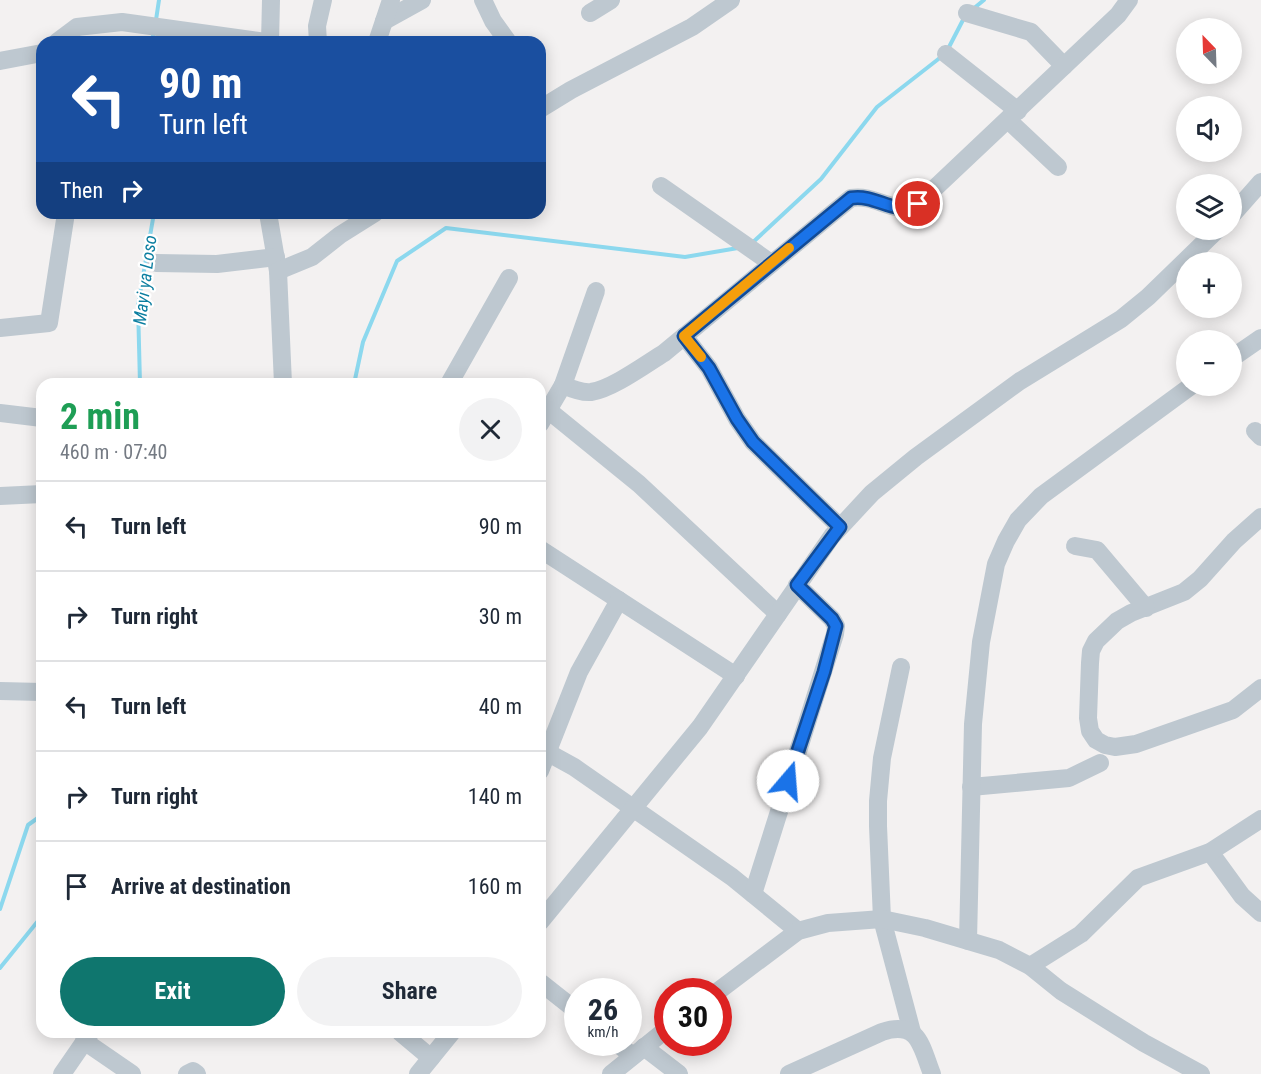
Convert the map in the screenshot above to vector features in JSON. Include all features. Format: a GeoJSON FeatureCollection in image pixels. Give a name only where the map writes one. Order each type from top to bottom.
{"type":"FeatureCollection","features":[{"type":"Feature","properties":{"kind":"street"},"geometry":{"type":"LineString","coordinates":[[270,36],[271,0]]}},
{"type":"Feature","properties":{"kind":"street"},"geometry":{"type":"LineString","coordinates":[[318,36],[317,26],[322,0]]}},
{"type":"Feature","properties":{"kind":"street"},"geometry":{"type":"LineString","coordinates":[[379,36],[391,0]]}},
{"type":"Feature","properties":{"kind":"street"},"geometry":{"type":"LineString","coordinates":[[384,21],[422,0]]}},
{"type":"Feature","properties":{"kind":"street"},"geometry":{"type":"LineString","coordinates":[[483,0],[493,21],[504,36]]}},
{"type":"Feature","properties":{"kind":"street"},"geometry":{"type":"LineString","coordinates":[[590,13],[611,0]]}},
{"type":"Feature","properties":{"kind":"street"},"geometry":{"type":"LineString","coordinates":[[546,105],[692,27],[731,0]]}},
{"type":"Feature","properties":{"kind":"street"},"geometry":{"type":"LineString","coordinates":[[563,385],[582,392],[593,392],[664,353],[851,198],[863,196],[896,209],[908,209],[918,204],[1118,15],[1129,0]]}},
{"type":"Feature","properties":{"kind":"street"},"geometry":{"type":"LineString","coordinates":[[967,13],[1031,32],[1064,66]]}},
{"type":"Feature","properties":{"kind":"street"},"geometry":{"type":"LineString","coordinates":[[65,36],[77,27],[122,22],[224,36]]}},
{"type":"Feature","properties":{"kind":"street"},"geometry":{"type":"LineString","coordinates":[[946,54],[1013,115],[1058,167]]}},
{"type":"Feature","properties":{"kind":"street"},"geometry":{"type":"LineString","coordinates":[[0,61],[36,57]]}},
{"type":"Feature","properties":{"kind":"street"},"geometry":{"type":"LineString","coordinates":[[1242,204],[1261,183]]}},
{"type":"Feature","properties":{"kind":"street"},"geometry":{"type":"LineString","coordinates":[[661,186],[771,263]]}},
{"type":"Feature","properties":{"kind":"street"},"geometry":{"type":"LineString","coordinates":[[0,328],[49,323],[65,219]]}},
{"type":"Feature","properties":{"kind":"street"},"geometry":{"type":"LineString","coordinates":[[269,219],[277,264],[283,378]]}},
{"type":"Feature","properties":{"kind":"street"},"geometry":{"type":"LineString","coordinates":[[156,263],[277,264],[312,256],[339,235],[365,219]]}},
{"type":"Feature","properties":{"kind":"street"},"geometry":{"type":"LineString","coordinates":[[546,915],[700,727],[797,585],[840,527],[872,493],[916,457],[1020,381],[1134,309],[1206,240]]}},
{"type":"Feature","properties":{"kind":"street"},"geometry":{"type":"LineString","coordinates":[[451,378],[509,278]]}},
{"type":"Feature","properties":{"kind":"street"},"geometry":{"type":"LineString","coordinates":[[546,414],[563,385],[596,291]]}},
{"type":"Feature","properties":{"kind":"street"},"geometry":{"type":"LineString","coordinates":[[684,336],[704,361],[753,442],[840,527]]}},
{"type":"Feature","properties":{"kind":"street"},"geometry":{"type":"LineString","coordinates":[[1242,351],[1261,338]]}},
{"type":"Feature","properties":{"kind":"street"},"geometry":{"type":"LineString","coordinates":[[968,940],[973,724],[981,642],[996,564],[1018,520],[1041,496],[1177,396]]}},
{"type":"Feature","properties":{"kind":"street"},"geometry":{"type":"LineString","coordinates":[[0,413],[36,418]]}},
{"type":"Feature","properties":{"kind":"street"},"geometry":{"type":"LineString","coordinates":[[546,418],[639,484],[778,614]]}},
{"type":"Feature","properties":{"kind":"street"},"geometry":{"type":"LineString","coordinates":[[0,496],[36,494]]}},
{"type":"Feature","properties":{"kind":"street"},"geometry":{"type":"LineString","coordinates":[[1261,517],[1234,541],[1200,579],[1184,592],[1118,621],[1096,641],[1091,651],[1088,718],[1090,731],[1096,740],[1115,747],[1136,744],[1233,710],[1261,688]]}},
{"type":"Feature","properties":{"kind":"street"},"geometry":{"type":"LineString","coordinates":[[1075,546],[1097,550],[1146,608]]}},
{"type":"Feature","properties":{"kind":"street"},"geometry":{"type":"LineString","coordinates":[[546,553],[736,676]]}},
{"type":"Feature","properties":{"kind":"street"},"geometry":{"type":"LineString","coordinates":[[753,894],[835,634],[836,626],[832,619],[797,585]]}},
{"type":"Feature","properties":{"kind":"street"},"geometry":{"type":"LineString","coordinates":[[546,750],[579,672],[619,600]]}},
{"type":"Feature","properties":{"kind":"street"},"geometry":{"type":"LineString","coordinates":[[901,667],[882,758],[878,801],[882,919],[912,1032],[919,1041],[932,1074]]}},
{"type":"Feature","properties":{"kind":"street"},"geometry":{"type":"LineString","coordinates":[[0,691],[36,692]]}},
{"type":"Feature","properties":{"kind":"street"},"geometry":{"type":"LineString","coordinates":[[546,760],[565,761],[753,894],[798,931]]}},
{"type":"Feature","properties":{"kind":"street"},"geometry":{"type":"LineString","coordinates":[[971,787],[1069,778],[1100,764]]}},
{"type":"Feature","properties":{"kind":"street"},"geometry":{"type":"LineString","coordinates":[[1030,966],[1081,934],[1138,878],[1210,852],[1261,819]]}},
{"type":"Feature","properties":{"kind":"street"},"geometry":{"type":"LineString","coordinates":[[1210,852],[1242,896],[1261,913]]}},
{"type":"Feature","properties":{"kind":"street"},"geometry":{"type":"LineString","coordinates":[[732,981],[798,931],[828,923],[882,919],[968,940],[999,951],[1030,966],[1061,991],[1144,1043],[1201,1074]]}},
{"type":"Feature","properties":{"kind":"street"},"geometry":{"type":"LineString","coordinates":[[546,987],[564,1001]]}},
{"type":"Feature","properties":{"kind":"street"},"geometry":{"type":"LineString","coordinates":[[789,1074],[882,1032],[904,1028],[912,1032]]}},
{"type":"Feature","properties":{"kind":"street"},"geometry":{"type":"LineString","coordinates":[[62,1074],[87,1038]]}},
{"type":"Feature","properties":{"kind":"street"},"geometry":{"type":"LineString","coordinates":[[90,1038],[132,1074]]}},
{"type":"Feature","properties":{"kind":"street"},"geometry":{"type":"LineString","coordinates":[[407,1038],[431,1058]]}},
{"type":"Feature","properties":{"kind":"street"},"geometry":{"type":"LineString","coordinates":[[418,1074],[447,1038]]}},
{"type":"Feature","properties":{"kind":"street"},"geometry":{"type":"LineString","coordinates":[[642,1049],[654,1039]]}},
{"type":"Feature","properties":{"kind":"street"},"geometry":{"type":"LineString","coordinates":[[642,1054],[679,1074]]}},
{"type":"Feature","properties":{"kind":"street"},"geometry":{"type":"LineString","coordinates":[[611,1074],[633,1056]]}},
{"type":"Feature","properties":{"kind":"street"},"geometry":{"type":"LineString","coordinates":[[187,1074],[193,1071],[197,1074]]}},
{"type":"Feature","properties":{"kind":"waterway","name":"Mayi ya Loso"},"geometry":{"type":"LineString","coordinates":[[156,20],[159,0]]}},
{"type":"Feature","properties":{"kind":"waterway"},"geometry":{"type":"LineString","coordinates":[[973,9],[984,0]]}},
{"type":"Feature","properties":{"kind":"waterway"},"geometry":{"type":"LineString","coordinates":[[948,49],[964,18]]}},
{"type":"Feature","properties":{"kind":"waterway","name":"Mayi ya Loso"},"geometry":{"type":"LineString","coordinates":[[153,36],[154,30]]}},
{"type":"Feature","properties":{"kind":"waterway"},"geometry":{"type":"LineString","coordinates":[[751,244],[821,179],[877,107],[941,57]]}},
{"type":"Feature","properties":{"kind":"waterway","name":"Mayi ya Loso"},"geometry":{"type":"LineString","coordinates":[[140,378],[138,305],[153,219]]}},
{"type":"Feature","properties":{"kind":"waterway"},"geometry":{"type":"LineString","coordinates":[[355,378],[363,342],[397,261],[446,228],[685,257],[738,248]]}},
{"type":"Feature","properties":{"kind":"waterway","name":"Mayi ya Loso"},"geometry":{"type":"LineString","coordinates":[[0,909],[28,825],[36,819]]}},
{"type":"Feature","properties":{"kind":"waterway"},"geometry":{"type":"LineString","coordinates":[[0,968],[36,923]]}},
{"type":"Feature","properties":{"kind":"slow traffic"},"geometry":{"type":"LineString","coordinates":[[701,357],[684,336],[789,248]]}},
{"type":"Feature","properties":{"kind":"route"},"geometry":{"type":"LineString","coordinates":[[788,781],[824,672],[836,626],[832,619],[797,585],[840,527],[753,442],[737,419],[709,368],[684,336],[851,198],[863,196],[896,209],[908,209],[918,204]]}}]}
